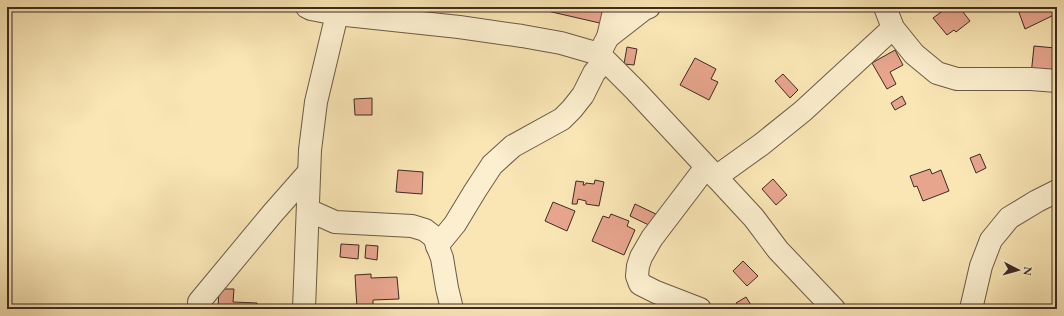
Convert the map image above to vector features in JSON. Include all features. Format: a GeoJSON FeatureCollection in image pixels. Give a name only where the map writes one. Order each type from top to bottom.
{"type":"FeatureCollection","features":[{"type":"Feature","properties":{"kind":"street"},"geometry":{"type":"LineString","coordinates":[[437,246],[454,224],[492,165],[513,146],[562,119],[583,95],[604,51],[615,7]]}},
{"type":"Feature","properties":{"kind":"street"},"geometry":{"type":"LineString","coordinates":[[604,51],[644,10],[649,7]]}},
{"type":"Feature","properties":{"kind":"street"},"geometry":{"type":"LineString","coordinates":[[885,7],[893,28],[914,54],[937,73],[957,79],[1031,79],[1057,82]]}},
{"type":"Feature","properties":{"kind":"street"},"geometry":{"type":"LineString","coordinates":[[310,8],[337,14],[459,27],[522,36],[604,51],[635,90],[754,218],[778,250],[834,309]]}},
{"type":"Feature","properties":{"kind":"street"},"geometry":{"type":"LineString","coordinates":[[304,309],[310,150],[316,102],[337,14]]}},
{"type":"Feature","properties":{"kind":"street"},"geometry":{"type":"LineString","coordinates":[[700,309],[656,292],[640,284],[637,276],[638,266],[641,257],[652,238],[711,172],[762,144],[803,111],[893,28]]}},
{"type":"Feature","properties":{"kind":"street"},"geometry":{"type":"LineString","coordinates":[[199,302],[309,172]]}},
{"type":"Feature","properties":{"kind":"street"},"geometry":{"type":"LineString","coordinates":[[970,309],[981,266],[990,240],[1009,218],[1057,191]]}},
{"type":"Feature","properties":{"kind":"street"},"geometry":{"type":"LineString","coordinates":[[308,210],[335,222],[412,226],[425,230],[434,237],[442,258],[452,309]]}},
{"type":"Feature","properties":{"kind":"building"},"geometry":{"type":"Polygon","coordinates":[[[530,7],[601,7],[608,9],[604,24],[530,7]]]}},
{"type":"Feature","properties":{"kind":"building"},"geometry":{"type":"Polygon","coordinates":[[[948,7],[959,7],[970,21],[956,32],[954,30],[947,35],[933,18],[948,7]]]}},
{"type":"Feature","properties":{"kind":"building"},"geometry":{"type":"Polygon","coordinates":[[[1017,7],[1053,7],[1056,14],[1025,29],[1017,7]]]}},
{"type":"Feature","properties":{"kind":"building"},"geometry":{"type":"Polygon","coordinates":[[[1034,46],[1055,48],[1051,78],[1031,75],[1034,46]]]}},
{"type":"Feature","properties":{"kind":"building"},"geometry":{"type":"Polygon","coordinates":[[[627,47],[637,49],[634,65],[624,64],[627,47]]]}},
{"type":"Feature","properties":{"kind":"building"},"geometry":{"type":"Polygon","coordinates":[[[895,50],[903,65],[890,72],[896,84],[887,89],[872,63],[895,50]]]}},
{"type":"Feature","properties":{"kind":"building"},"geometry":{"type":"Polygon","coordinates":[[[695,58],[716,69],[711,79],[718,82],[709,100],[680,85],[695,58]]]}},
{"type":"Feature","properties":{"kind":"building"},"geometry":{"type":"Polygon","coordinates":[[[783,74],[798,90],[790,98],[775,81],[783,74]]]}},
{"type":"Feature","properties":{"kind":"building"},"geometry":{"type":"Polygon","coordinates":[[[902,96],[906,104],[895,110],[891,103],[902,96]]]}},
{"type":"Feature","properties":{"kind":"building"},"geometry":{"type":"Polygon","coordinates":[[[372,98],[372,115],[355,115],[354,99],[372,98]]]}},
{"type":"Feature","properties":{"kind":"building"},"geometry":{"type":"Polygon","coordinates":[[[980,154],[986,168],[976,173],[970,158],[980,154]]]}},
{"type":"Feature","properties":{"kind":"building"},"geometry":{"type":"Polygon","coordinates":[[[930,169],[932,174],[941,170],[949,191],[923,201],[917,186],[914,187],[910,176],[930,169]]]}},
{"type":"Feature","properties":{"kind":"building"},"geometry":{"type":"Polygon","coordinates":[[[398,170],[423,172],[422,194],[396,192],[398,170]]]}},
{"type":"Feature","properties":{"kind":"building"},"geometry":{"type":"Polygon","coordinates":[[[773,179],[787,195],[776,205],[762,189],[773,179]]]}},
{"type":"Feature","properties":{"kind":"building"},"geometry":{"type":"Polygon","coordinates":[[[595,180],[604,182],[599,206],[586,204],[586,201],[578,199],[577,204],[572,204],[576,181],[584,182],[583,185],[585,185],[586,183],[594,184],[595,180]]]}},
{"type":"Feature","properties":{"kind":"building"},"geometry":{"type":"Polygon","coordinates":[[[553,202],[575,211],[567,231],[545,221],[553,202]]]}},
{"type":"Feature","properties":{"kind":"building"},"geometry":{"type":"Polygon","coordinates":[[[635,204],[660,216],[655,228],[630,216],[635,204]]]}},
{"type":"Feature","properties":{"kind":"building"},"geometry":{"type":"Polygon","coordinates":[[[611,214],[629,221],[627,226],[635,230],[624,255],[592,241],[603,216],[609,218],[611,214]]]}},
{"type":"Feature","properties":{"kind":"building"},"geometry":{"type":"Polygon","coordinates":[[[7,224],[11,225],[7,252],[7,224]]]}},
{"type":"Feature","properties":{"kind":"building"},"geometry":{"type":"Polygon","coordinates":[[[341,244],[359,245],[358,259],[340,257],[341,244]]]}},
{"type":"Feature","properties":{"kind":"building"},"geometry":{"type":"Polygon","coordinates":[[[366,245],[378,246],[377,260],[365,258],[366,245]]]}},
{"type":"Feature","properties":{"kind":"building"},"geometry":{"type":"Polygon","coordinates":[[[743,261],[758,276],[747,286],[733,271],[743,261]]]}},
{"type":"Feature","properties":{"kind":"building"},"geometry":{"type":"Polygon","coordinates":[[[371,274],[371,278],[397,277],[399,299],[373,300],[373,307],[357,308],[355,275],[371,274]]]}},
{"type":"Feature","properties":{"kind":"building"},"geometry":{"type":"Polygon","coordinates":[[[219,289],[234,289],[233,302],[257,303],[257,309],[218,309],[219,289]]]}},
{"type":"Feature","properties":{"kind":"building"},"geometry":{"type":"Polygon","coordinates":[[[746,297],[751,305],[745,309],[740,309],[736,303],[746,297]]]}},
{"type":"Feature","properties":{"kind":"building"},"geometry":{"type":"Polygon","coordinates":[[[429,307],[429,309],[411,309],[411,308],[429,307]]]}}]}
